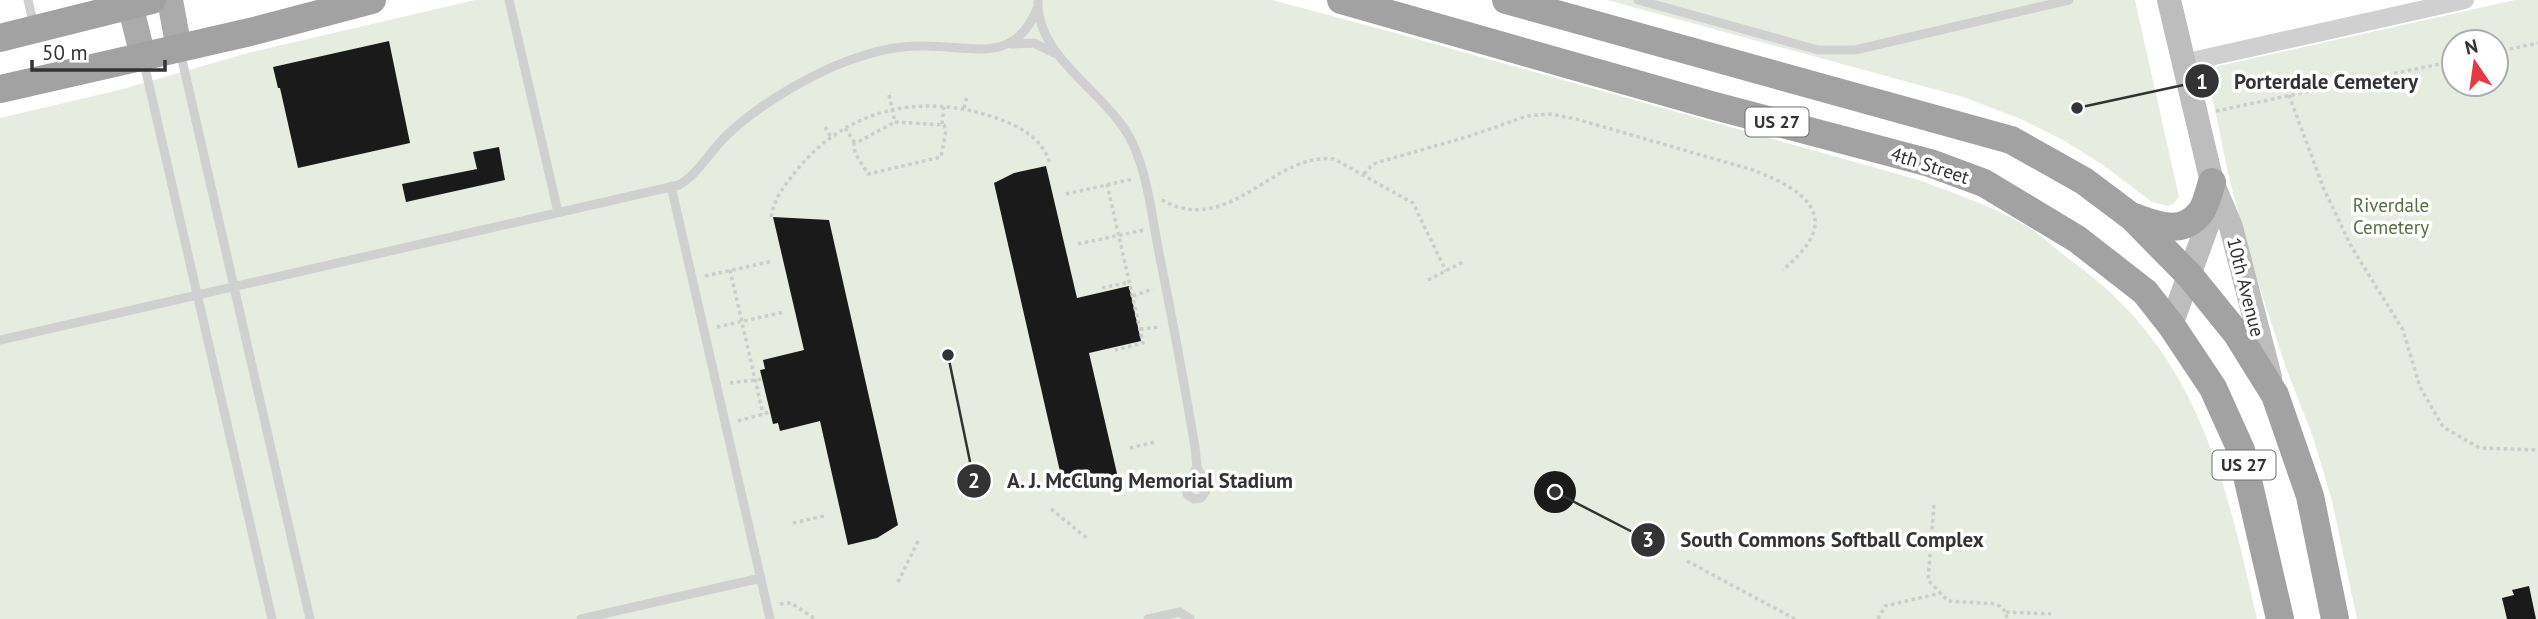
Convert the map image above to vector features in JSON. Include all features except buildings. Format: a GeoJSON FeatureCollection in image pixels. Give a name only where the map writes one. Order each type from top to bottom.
{"type":"FeatureCollection","features":[{"type":"Feature","properties":{"kind":"highway"},"geometry":{"type":"LineString","coordinates":[[0,89],[179,49],[372,0]]}},
{"type":"Feature","properties":{"kind":"highway","name":"4th Street"},"geometry":{"type":"LineString","coordinates":[[1341,0],[1697,101],[1930,163],[1984,183],[2077,239],[2145,292],[2213,387],[2241,450],[2280,619]]}},
{"type":"Feature","properties":{"kind":"highway","name":"US 27"},"geometry":{"type":"LineString","coordinates":[[1506,0],[2011,140],[2084,181],[2132,217],[2190,276],[2237,334],[2274,395],[2310,496],[2335,619]]}},
{"type":"Feature","properties":{"kind":"highway"},"geometry":{"type":"LineString","coordinates":[[0,38],[137,2]]}},
{"type":"Feature","properties":{"kind":"highway"},"geometry":{"type":"LineString","coordinates":[[2132,217],[2170,229],[2183,225],[2201,213],[2212,182]]}},
{"type":"Feature","properties":{"kind":"highway"},"geometry":{"type":"LineString","coordinates":[[2274,589],[2293,619]]}},
{"type":"Feature","properties":{"kind":"main road"},"geometry":{"type":"LineString","coordinates":[[170,0],[179,49]]}},
{"type":"Feature","properties":{"kind":"main road","name":"10th Avenue"},"geometry":{"type":"LineString","coordinates":[[2169,0],[2212,182],[2231,227],[2274,395]]}},
{"type":"Feature","properties":{"kind":"main road"},"geometry":{"type":"LineString","coordinates":[[137,2],[143,57]]}},
{"type":"Feature","properties":{"kind":"main road","name":"10th Avenue"},"geometry":{"type":"LineString","coordinates":[[2171,325],[2212,212],[2212,182]]}},
{"type":"Feature","properties":{"kind":"street"},"geometry":{"type":"LineString","coordinates":[[2183,63],[2465,0]]}},
{"type":"Feature","properties":{"kind":"lane"},"geometry":{"type":"LineString","coordinates":[[28,0],[35,30]]}},
{"type":"Feature","properties":{"kind":"lane"},"geometry":{"type":"LineString","coordinates":[[509,0],[558,212]]}},
{"type":"Feature","properties":{"kind":"lane"},"geometry":{"type":"LineString","coordinates":[[1637,0],[1818,50],[1855,50],[2069,0]]}},
{"type":"Feature","properties":{"kind":"lane"},"geometry":{"type":"LineString","coordinates":[[1007,45],[1028,28],[1038,2]]}},
{"type":"Feature","properties":{"kind":"lane"},"geometry":{"type":"LineString","coordinates":[[1038,2],[1044,32],[1060,57],[1113,112],[1133,144],[1154,227],[1198,467]]}},
{"type":"Feature","properties":{"kind":"lane"},"geometry":{"type":"LineString","coordinates":[[0,340],[671,186],[688,178],[726,135],[757,111],[840,64],[879,51],[922,46],[986,50],[1034,43],[1060,57]]}},
{"type":"Feature","properties":{"kind":"lane"},"geometry":{"type":"LineString","coordinates":[[179,49],[310,619]]}},
{"type":"Feature","properties":{"kind":"lane"},"geometry":{"type":"LineString","coordinates":[[143,57],[272,619]]}},
{"type":"Feature","properties":{"kind":"lane"},"geometry":{"type":"LineString","coordinates":[[671,186],[770,619]]}},
{"type":"Feature","properties":{"kind":"lane"},"geometry":{"type":"LineString","coordinates":[[581,619],[761,578]]}},
{"type":"Feature","properties":{"kind":"lane"},"geometry":{"type":"LineString","coordinates":[[1148,619],[1180,612],[1190,619]]}},
{"type":"Feature","properties":{"kind":"path"},"geometry":{"type":"LineString","coordinates":[[2510,49],[2538,43]]}},
{"type":"Feature","properties":{"kind":"path"},"geometry":{"type":"LineString","coordinates":[[2195,115],[2440,64]]}},
{"type":"Feature","properties":{"kind":"path"},"geometry":{"type":"LineString","coordinates":[[889,95],[895,122]]}},
{"type":"Feature","properties":{"kind":"path"},"geometry":{"type":"LineString","coordinates":[[2289,95],[2323,187],[2351,246],[2403,330],[2420,387],[2443,427],[2480,448],[2538,450]]}},
{"type":"Feature","properties":{"kind":"path"},"geometry":{"type":"LineString","coordinates":[[964,108],[967,96]]}},
{"type":"Feature","properties":{"kind":"path"},"geometry":{"type":"LineString","coordinates":[[845,128],[855,143],[855,153],[868,174],[942,157],[946,131],[942,124],[944,105]]}},
{"type":"Feature","properties":{"kind":"path"},"geometry":{"type":"LineString","coordinates":[[771,217],[776,201],[791,177],[813,152],[831,137],[870,116],[918,106],[944,105],[964,108],[1002,120],[1029,134],[1043,148],[1050,165]]}},
{"type":"Feature","properties":{"kind":"path"},"geometry":{"type":"LineString","coordinates":[[1364,174],[1371,165],[1378,162],[1470,136],[1527,116],[1563,116],[1734,163],[1771,177],[1795,191],[1814,211],[1815,225],[1808,243],[1783,270]]}},
{"type":"Feature","properties":{"kind":"path"},"geometry":{"type":"LineString","coordinates":[[855,143],[895,122],[942,124]]}},
{"type":"Feature","properties":{"kind":"path"},"geometry":{"type":"LineString","coordinates":[[825,127],[831,137]]}},
{"type":"Feature","properties":{"kind":"path"},"geometry":{"type":"LineString","coordinates":[[1148,198],[1159,199],[1182,208],[1206,208],[1238,198],[1296,164],[1323,158],[1345,164],[1412,202],[1446,271]]}},
{"type":"Feature","properties":{"kind":"path"},"geometry":{"type":"LineString","coordinates":[[1066,194],[1142,177]]}},
{"type":"Feature","properties":{"kind":"path"},"geometry":{"type":"LineString","coordinates":[[1107,184],[1143,343],[1115,350]]}},
{"type":"Feature","properties":{"kind":"path"},"geometry":{"type":"LineString","coordinates":[[1078,244],[1154,227]]}},
{"type":"Feature","properties":{"kind":"path"},"geometry":{"type":"LineString","coordinates":[[705,276],[773,261]]}},
{"type":"Feature","properties":{"kind":"path"},"geometry":{"type":"LineString","coordinates":[[1428,280],[1465,261]]}},
{"type":"Feature","properties":{"kind":"path"},"geometry":{"type":"LineString","coordinates":[[730,270],[763,414]]}},
{"type":"Feature","properties":{"kind":"path"},"geometry":{"type":"LineString","coordinates":[[1102,288],[1129,282]]}},
{"type":"Feature","properties":{"kind":"path"},"geometry":{"type":"LineString","coordinates":[[1133,296],[1165,285]]}},
{"type":"Feature","properties":{"kind":"path"},"geometry":{"type":"LineString","coordinates":[[717,327],[784,312]]}},
{"type":"Feature","properties":{"kind":"path"},"geometry":{"type":"LineString","coordinates":[[1140,329],[1173,325]]}},
{"type":"Feature","properties":{"kind":"path"},"geometry":{"type":"LineString","coordinates":[[730,383],[762,379]]}},
{"type":"Feature","properties":{"kind":"path"},"geometry":{"type":"LineString","coordinates":[[738,421],[770,412]]}},
{"type":"Feature","properties":{"kind":"path"},"geometry":{"type":"LineString","coordinates":[[1130,448],[1154,442]]}},
{"type":"Feature","properties":{"kind":"path"},"geometry":{"type":"LineString","coordinates":[[1934,505],[1928,580],[1948,601],[1997,604],[2006,612],[2051,614]]}},
{"type":"Feature","properties":{"kind":"path"},"geometry":{"type":"LineString","coordinates":[[1051,509],[1088,539]]}},
{"type":"Feature","properties":{"kind":"path"},"geometry":{"type":"LineString","coordinates":[[793,523],[824,516]]}},
{"type":"Feature","properties":{"kind":"path"},"geometry":{"type":"LineString","coordinates":[[898,582],[919,539]]}},
{"type":"Feature","properties":{"kind":"path"},"geometry":{"type":"LineString","coordinates":[[1687,561],[1795,619]]}},
{"type":"Feature","properties":{"kind":"path"},"geometry":{"type":"LineString","coordinates":[[1878,619],[1885,606],[1941,593]]}},
{"type":"Feature","properties":{"kind":"path"},"geometry":{"type":"LineString","coordinates":[[780,604],[791,603],[814,619]]}},
{"type":"Feature","properties":{"kind":"path"},"geometry":{"type":"LineString","coordinates":[[2006,612],[2007,619]]}},
{"type":"Feature","properties":{"kind":"green space"},"geometry":{"type":"Polygon","coordinates":[[[475,0],[1272,0],[1919,180],[1987,206],[2032,230],[2105,288],[2148,333],[2173,369],[2211,448],[2237,533],[2257,619],[0,619],[0,118],[119,90],[248,53],[475,0]]]}},
{"type":"Feature","properties":{"kind":"green space"},"geometry":{"type":"Polygon","coordinates":[[[1607,0],[2135,0],[2179,197],[2168,206],[2152,202],[2103,165],[2063,140],[2023,120],[1963,97],[1607,0]]]}},
{"type":"Feature","properties":{"kind":"green space","name":"Riverdale Cemetery"},"geometry":{"type":"Polygon","coordinates":[[[2515,0],[2538,0],[2538,619],[2357,619],[2332,501],[2313,437],[2286,368],[2250,258],[2228,173],[2208,76],[2218,66],[2515,0]]]}},
{"type":"Feature","properties":{"kind":"place","name":"Porterdale Cemetery"},"geometry":{"type":"Point","coordinates":[2077,108]}},
{"type":"Feature","properties":{"kind":"place","name":"A. J. McClung Memorial Stadium"},"geometry":{"type":"Point","coordinates":[948,355]}},
{"type":"Feature","properties":{"kind":"place","name":"South Commons Softball Complex"},"geometry":{"type":"Point","coordinates":[1555,492]}}]}
